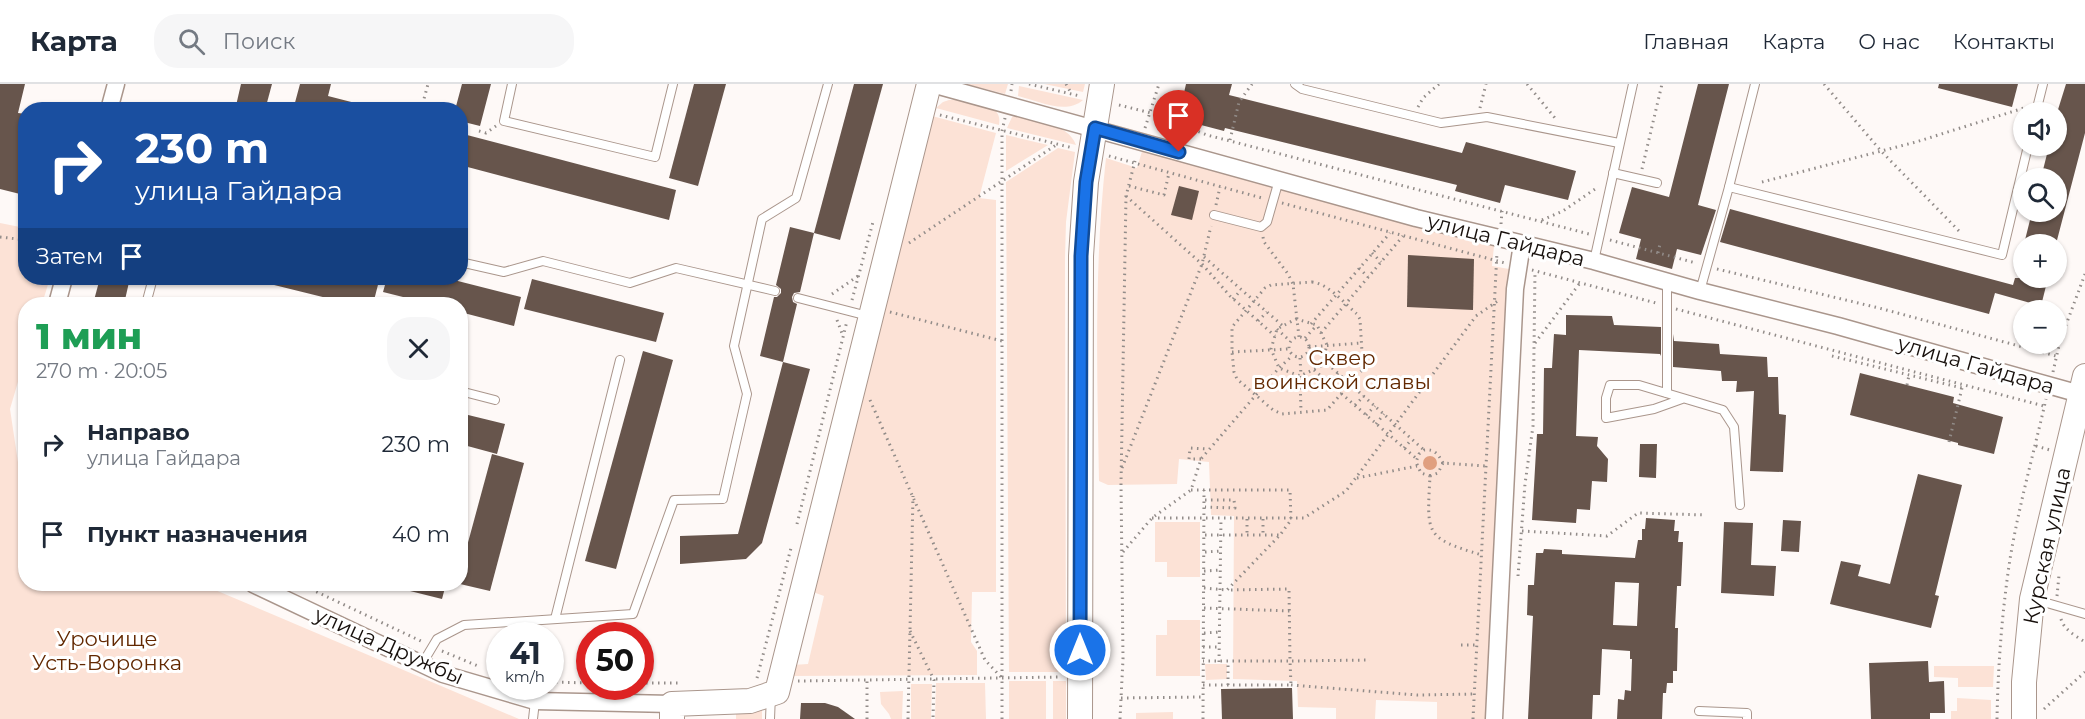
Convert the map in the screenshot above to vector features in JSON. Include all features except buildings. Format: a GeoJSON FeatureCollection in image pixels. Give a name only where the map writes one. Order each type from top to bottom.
{"type":"FeatureCollection","features":[{"type":"Feature","properties":{"kind":"main road"},"geometry":{"type":"LineString","coordinates":[[672,711],[767,692],[857,370],[864,312],[885,260],[922,110],[931,84]]}},
{"type":"Feature","properties":{"kind":"main road"},"geometry":{"type":"LineString","coordinates":[[1080,719],[1081,256],[1086,182],[1102,84]]}},
{"type":"Feature","properties":{"kind":"main road","name":"Курская улица"},"geometry":{"type":"LineString","coordinates":[[2032,714],[2024,682],[2032,599],[2084,391]]}},
{"type":"Feature","properties":{"kind":"street"},"geometry":{"type":"LineString","coordinates":[[112,102],[116,84]]}},
{"type":"Feature","properties":{"kind":"street","name":"улица Гайдара"},"geometry":{"type":"LineString","coordinates":[[931,84],[1008,104],[1093,139],[1140,141],[1279,180],[1849,329],[2049,385],[2084,391]]}},
{"type":"Feature","properties":{"kind":"street"},"geometry":{"type":"LineString","coordinates":[[1494,719],[1515,289],[1527,268],[1522,244]]}},
{"type":"Feature","properties":{"kind":"street","name":"улица Дружбы"},"geometry":{"type":"LineString","coordinates":[[268,591],[443,674],[535,701],[672,711]]}},
{"type":"Feature","properties":{"kind":"lane"},"geometry":{"type":"LineString","coordinates":[[512,84],[504,121],[655,157],[674,84]]}},
{"type":"Feature","properties":{"kind":"lane"},"geometry":{"type":"LineString","coordinates":[[422,664],[436,639],[464,625],[633,614],[674,500],[723,499],[747,394],[734,346],[762,219],[796,198],[828,84]]}},
{"type":"Feature","properties":{"kind":"lane"},"geometry":{"type":"LineString","coordinates":[[1295,84],[1302,89],[1441,123],[1486,117],[1619,143]]}},
{"type":"Feature","properties":{"kind":"lane"},"geometry":{"type":"LineString","coordinates":[[1594,261],[1633,84]]}},
{"type":"Feature","properties":{"kind":"lane"},"geometry":{"type":"LineString","coordinates":[[1700,291],[1733,188],[1755,84]]}},
{"type":"Feature","properties":{"kind":"lane"},"geometry":{"type":"LineString","coordinates":[[2038,102],[2043,84]]}},
{"type":"Feature","properties":{"kind":"lane"},"geometry":{"type":"LineString","coordinates":[[1733,188],[2002,255],[2026,156]]}},
{"type":"Feature","properties":{"kind":"lane"},"geometry":{"type":"LineString","coordinates":[[1612,176],[1657,183]]}},
{"type":"Feature","properties":{"kind":"lane"},"geometry":{"type":"LineString","coordinates":[[1214,215],[1261,227],[1267,222],[1279,180]]}},
{"type":"Feature","properties":{"kind":"lane"},"geometry":{"type":"LineString","coordinates":[[468,264],[504,272],[543,261],[630,283],[676,268],[775,291]]}},
{"type":"Feature","properties":{"kind":"lane"},"geometry":{"type":"LineString","coordinates":[[1667,281],[1667,393]]}},
{"type":"Feature","properties":{"kind":"lane"},"geometry":{"type":"LineString","coordinates":[[798,298],[831,307],[864,312]]}},
{"type":"Feature","properties":{"kind":"lane"},"geometry":{"type":"LineString","coordinates":[[555,619],[620,360]]}},
{"type":"Feature","properties":{"kind":"lane"},"geometry":{"type":"LineString","coordinates":[[1682,399],[1654,409],[1606,418],[1605,398],[1610,385],[1639,385],[1723,410],[1734,427],[1740,504]]}},
{"type":"Feature","properties":{"kind":"lane"},"geometry":{"type":"LineString","coordinates":[[468,393],[495,400]]}},
{"type":"Feature","properties":{"kind":"lane"},"geometry":{"type":"LineString","coordinates":[[2032,599],[2085,614]]}},
{"type":"Feature","properties":{"kind":"lane"},"geometry":{"type":"LineString","coordinates":[[767,692],[770,719]]}},
{"type":"Feature","properties":{"kind":"lane"},"geometry":{"type":"LineString","coordinates":[[533,719],[535,701]]}},
{"type":"Feature","properties":{"kind":"lane"},"geometry":{"type":"LineString","coordinates":[[1699,711],[1747,713],[1747,719]]}},
{"type":"Feature","properties":{"kind":"path"},"geometry":{"type":"LineString","coordinates":[[423,102],[428,84]]}},
{"type":"Feature","properties":{"kind":"path"},"geometry":{"type":"LineString","coordinates":[[1002,719],[1002,131],[1012,84]]}},
{"type":"Feature","properties":{"kind":"path"},"geometry":{"type":"LineString","coordinates":[[1066,84],[1072,94]]}},
{"type":"Feature","properties":{"kind":"path"},"geometry":{"type":"LineString","coordinates":[[1120,719],[1121,471],[1126,196],[1140,141],[1159,84]]}},
{"type":"Feature","properties":{"kind":"path"},"geometry":{"type":"LineString","coordinates":[[1230,140],[1239,102],[1252,84]]}},
{"type":"Feature","properties":{"kind":"path"},"geometry":{"type":"LineString","coordinates":[[1412,116],[1437,84]]}},
{"type":"Feature","properties":{"kind":"path"},"geometry":{"type":"LineString","coordinates":[[1478,118],[1486,84]]}},
{"type":"Feature","properties":{"kind":"path"},"geometry":{"type":"LineString","coordinates":[[1527,84],[1568,133]]}},
{"type":"Feature","properties":{"kind":"path"},"geometry":{"type":"LineString","coordinates":[[1531,88],[1536,84]]}},
{"type":"Feature","properties":{"kind":"path"},"geometry":{"type":"LineString","coordinates":[[1639,179],[1662,84]]}},
{"type":"Feature","properties":{"kind":"path"},"geometry":{"type":"LineString","coordinates":[[1824,84],[1881,151],[1976,248]]}},
{"type":"Feature","properties":{"kind":"path"},"geometry":{"type":"LineString","coordinates":[[922,110],[1056,144],[1093,139],[1134,164],[2044,406]]}},
{"type":"Feature","properties":{"kind":"path"},"geometry":{"type":"LineString","coordinates":[[1733,188],[1916,142],[2013,115]]}},
{"type":"Feature","properties":{"kind":"path"},"geometry":{"type":"LineString","coordinates":[[479,131],[486,133],[504,121]]}},
{"type":"Feature","properties":{"kind":"path"},"geometry":{"type":"LineString","coordinates":[[1002,678],[985,660],[857,370],[831,307],[830,295],[1056,144]]}},
{"type":"Feature","properties":{"kind":"path"},"geometry":{"type":"LineString","coordinates":[[1129,186],[1164,195],[1169,173]]}},
{"type":"Feature","properties":{"kind":"path"},"geometry":{"type":"LineString","coordinates":[[1540,220],[1563,211],[1612,176]]}},
{"type":"Feature","properties":{"kind":"path"},"geometry":{"type":"LineString","coordinates":[[1121,471],[1202,264],[1220,187]]}},
{"type":"Feature","properties":{"kind":"path"},"geometry":{"type":"LineString","coordinates":[[1126,196],[1202,264],[1233,299],[1275,336]]}},
{"type":"Feature","properties":{"kind":"path"},"geometry":{"type":"LineString","coordinates":[[1473,719],[1493,304],[1502,211]]}},
{"type":"Feature","properties":{"kind":"path"},"geometry":{"type":"LineString","coordinates":[[864,312],[858,276],[874,218]]}},
{"type":"Feature","properties":{"kind":"path"},"geometry":{"type":"LineString","coordinates":[[1261,227],[1264,242],[1293,284],[1299,337]]}},
{"type":"Feature","properties":{"kind":"path"},"geometry":{"type":"LineString","coordinates":[[1311,324],[1390,233]]}},
{"type":"Feature","properties":{"kind":"path"},"geometry":{"type":"LineString","coordinates":[[1321,333],[1403,236]]}},
{"type":"Feature","properties":{"kind":"path"},"geometry":{"type":"LineString","coordinates":[[0,237],[18,239]]}},
{"type":"Feature","properties":{"kind":"path"},"geometry":{"type":"LineString","coordinates":[[1658,253],[1660,244]]}},
{"type":"Feature","properties":{"kind":"path"},"geometry":{"type":"LineString","coordinates":[[1372,253],[1382,262]]}},
{"type":"Feature","properties":{"kind":"path"},"geometry":{"type":"LineString","coordinates":[[1204,257],[1283,326]]}},
{"type":"Feature","properties":{"kind":"path"},"geometry":{"type":"LineString","coordinates":[[1359,268],[1368,277]]}},
{"type":"Feature","properties":{"kind":"path"},"geometry":{"type":"LineString","coordinates":[[1518,579],[1533,426],[1534,344],[1527,268]]}},
{"type":"Feature","properties":{"kind":"path"},"geometry":{"type":"LineString","coordinates":[[1997,719],[1998,665],[2010,557],[2060,341],[2085,274]]}},
{"type":"Feature","properties":{"kind":"path"},"geometry":{"type":"LineString","coordinates":[[1319,283],[1335,296],[1360,319],[1363,369],[1327,410],[1282,414],[1273,410],[1237,379],[1232,352],[1232,327],[1265,288],[1271,285],[1319,283]]}},
{"type":"Feature","properties":{"kind":"path"},"geometry":{"type":"LineString","coordinates":[[1534,344],[1580,283]]}},
{"type":"Feature","properties":{"kind":"path"},"geometry":{"type":"LineString","coordinates":[[1152,518],[1291,520],[1304,518],[1346,491],[1476,316],[1515,289]]}},
{"type":"Feature","properties":{"kind":"path"},"geometry":{"type":"LineString","coordinates":[[1233,299],[1241,290]]}},
{"type":"Feature","properties":{"kind":"path"},"geometry":{"type":"LineString","coordinates":[[864,312],[1002,341]]}},
{"type":"Feature","properties":{"kind":"path"},"geometry":{"type":"LineString","coordinates":[[795,531],[843,336],[864,312]]}},
{"type":"Feature","properties":{"kind":"path"},"geometry":{"type":"LineString","coordinates":[[1258,321],[1266,312]]}},
{"type":"Feature","properties":{"kind":"path"},"geometry":{"type":"LineString","coordinates":[[1296,319],[1311,324],[1317,326],[1327,345],[1321,366],[1301,375],[1279,368],[1270,348],[1277,329],[1296,319]]}},
{"type":"Feature","properties":{"kind":"path"},"geometry":{"type":"LineString","coordinates":[[1305,338],[1317,326]]}},
{"type":"Feature","properties":{"kind":"path"},"geometry":{"type":"LineString","coordinates":[[1277,329],[1290,341]]}},
{"type":"Feature","properties":{"kind":"path"},"geometry":{"type":"LineString","coordinates":[[1290,341],[1299,337],[1305,338]]}},
{"type":"Feature","properties":{"kind":"path"},"geometry":{"type":"LineString","coordinates":[[1290,341],[1288,349],[1292,356],[1300,358],[1307,354],[1309,347],[1305,338]]}},
{"type":"Feature","properties":{"kind":"path"},"geometry":{"type":"LineString","coordinates":[[1309,347],[1361,343]]}},
{"type":"Feature","properties":{"kind":"path"},"geometry":{"type":"LineString","coordinates":[[1232,352],[1270,348],[1288,349]]}},
{"type":"Feature","properties":{"kind":"path"},"geometry":{"type":"LineString","coordinates":[[1307,354],[1315,368],[1329,383],[1417,459]]}},
{"type":"Feature","properties":{"kind":"path"},"geometry":{"type":"LineString","coordinates":[[1191,490],[1201,459],[1254,396],[1292,356]]}},
{"type":"Feature","properties":{"kind":"path"},"geometry":{"type":"LineString","coordinates":[[1832,356],[1962,386]]}},
{"type":"Feature","properties":{"kind":"path"},"geometry":{"type":"LineString","coordinates":[[1300,358],[1301,412]]}},
{"type":"Feature","properties":{"kind":"path"},"geometry":{"type":"LineString","coordinates":[[1323,360],[1424,450],[1431,450],[1438,454],[1443,463]]}},
{"type":"Feature","properties":{"kind":"path"},"geometry":{"type":"LineString","coordinates":[[1329,383],[1338,373]]}},
{"type":"Feature","properties":{"kind":"path"},"geometry":{"type":"LineString","coordinates":[[1907,385],[1909,375]]}},
{"type":"Feature","properties":{"kind":"path"},"geometry":{"type":"LineString","coordinates":[[1949,442],[1962,386]]}},
{"type":"Feature","properties":{"kind":"path"},"geometry":{"type":"LineString","coordinates":[[1355,405],[1364,396]]}},
{"type":"Feature","properties":{"kind":"path"},"geometry":{"type":"LineString","coordinates":[[1366,416],[1375,406]]}},
{"type":"Feature","properties":{"kind":"path"},"geometry":{"type":"LineString","coordinates":[[1376,424],[1384,414]]}},
{"type":"Feature","properties":{"kind":"path"},"geometry":{"type":"LineString","coordinates":[[1404,448],[1412,439]]}},
{"type":"Feature","properties":{"kind":"path"},"geometry":{"type":"LineString","coordinates":[[1201,459],[1189,459],[1190,448],[1208,450]]}},
{"type":"Feature","properties":{"kind":"path"},"geometry":{"type":"LineString","coordinates":[[1424,450],[1417,459],[1417,466],[1421,473],[1430,476],[1438,473],[1443,463]]}},
{"type":"Feature","properties":{"kind":"path"},"geometry":{"type":"LineString","coordinates":[[1443,463],[1486,466]]}},
{"type":"Feature","properties":{"kind":"path"},"geometry":{"type":"LineString","coordinates":[[1356,479],[1417,466]]}},
{"type":"Feature","properties":{"kind":"path"},"geometry":{"type":"LineString","coordinates":[[1430,476],[1428,515],[1432,530],[1440,541],[1450,546],[1482,555]]}},
{"type":"Feature","properties":{"kind":"path"},"geometry":{"type":"LineString","coordinates":[[1121,554],[1152,518],[1191,490],[1290,490],[1291,520],[1280,535],[1227,590]]}},
{"type":"Feature","properties":{"kind":"path"},"geometry":{"type":"LineString","coordinates":[[1203,719],[1204,490]]}},
{"type":"Feature","properties":{"kind":"path"},"geometry":{"type":"LineString","coordinates":[[1228,490],[1228,500]]}},
{"type":"Feature","properties":{"kind":"path"},"geometry":{"type":"LineString","coordinates":[[908,719],[913,495]]}},
{"type":"Feature","properties":{"kind":"path"},"geometry":{"type":"LineString","coordinates":[[1205,500],[1234,500],[1235,508],[1205,507]]}},
{"type":"Feature","properties":{"kind":"path"},"geometry":{"type":"LineString","coordinates":[[1228,507],[1228,518]]}},
{"type":"Feature","properties":{"kind":"path"},"geometry":{"type":"LineString","coordinates":[[1522,531],[1608,536],[1638,513],[1706,516]]}},
{"type":"Feature","properties":{"kind":"path"},"geometry":{"type":"LineString","coordinates":[[1219,662],[1221,518]]}},
{"type":"Feature","properties":{"kind":"path"},"geometry":{"type":"LineString","coordinates":[[1247,519],[1247,535]]}},
{"type":"Feature","properties":{"kind":"path"},"geometry":{"type":"LineString","coordinates":[[1263,519],[1263,535]]}},
{"type":"Feature","properties":{"kind":"path"},"geometry":{"type":"LineString","coordinates":[[1205,535],[1280,535]]}},
{"type":"Feature","properties":{"kind":"path"},"geometry":{"type":"LineString","coordinates":[[793,542],[767,692],[867,680],[1066,676]]}},
{"type":"Feature","properties":{"kind":"path"},"geometry":{"type":"LineString","coordinates":[[1204,552],[1221,551]]}},
{"type":"Feature","properties":{"kind":"path"},"geometry":{"type":"LineString","coordinates":[[1204,571],[1221,570]]}},
{"type":"Feature","properties":{"kind":"path"},"geometry":{"type":"LineString","coordinates":[[2060,572],[2056,606],[2062,624],[2085,642]]}},
{"type":"Feature","properties":{"kind":"path"},"geometry":{"type":"LineString","coordinates":[[1204,588],[1289,589],[1291,684]]}},
{"type":"Feature","properties":{"kind":"path"},"geometry":{"type":"LineString","coordinates":[[315,591],[481,667]]}},
{"type":"Feature","properties":{"kind":"path"},"geometry":{"type":"LineString","coordinates":[[1204,608],[1290,611]]}},
{"type":"Feature","properties":{"kind":"path"},"geometry":{"type":"LineString","coordinates":[[910,630],[934,680],[933,719]]}},
{"type":"Feature","properties":{"kind":"path"},"geometry":{"type":"LineString","coordinates":[[1204,633],[1220,632]]}},
{"type":"Feature","properties":{"kind":"path"},"geometry":{"type":"LineString","coordinates":[[1461,645],[1477,645]]}},
{"type":"Feature","properties":{"kind":"path"},"geometry":{"type":"LineString","coordinates":[[1203,647],[1219,647]]}},
{"type":"Feature","properties":{"kind":"path"},"geometry":{"type":"LineString","coordinates":[[1203,661],[1370,660]]}},
{"type":"Feature","properties":{"kind":"path"},"geometry":{"type":"LineString","coordinates":[[1228,662],[1228,685]]}},
{"type":"Feature","properties":{"kind":"path"},"geometry":{"type":"LineString","coordinates":[[2032,714],[2041,712],[2085,672]]}},
{"type":"Feature","properties":{"kind":"path"},"geometry":{"type":"LineString","coordinates":[[867,680],[867,719]]}},
{"type":"Feature","properties":{"kind":"path"},"geometry":{"type":"LineString","coordinates":[[654,683],[686,682]]}},
{"type":"Feature","properties":{"kind":"path"},"geometry":{"type":"LineString","coordinates":[[1203,685],[1291,684],[1418,695],[1474,694]]}},
{"type":"Feature","properties":{"kind":"path"},"geometry":{"type":"LineString","coordinates":[[1121,698],[1203,697]]}},
{"type":"Feature","properties":{"kind":"green space"},"geometry":{"type":"Polygon","coordinates":[[[966,84],[1008,84],[1005,94],[966,84]]]}},
{"type":"Feature","properties":{"kind":"green space"},"geometry":{"type":"Polygon","coordinates":[[[1044,84],[1085,84],[1083,92],[1044,84]]]}},
{"type":"Feature","properties":{"kind":"green space"},"geometry":{"type":"Polygon","coordinates":[[[1019,86],[1083,100],[1068,106],[1052,106],[1018,96],[1019,86]]]}},
{"type":"Feature","properties":{"kind":"green space"},"geometry":{"type":"Polygon","coordinates":[[[949,100],[993,109],[999,116],[999,125],[936,108],[949,100]]]}},
{"type":"Feature","properties":{"kind":"green space"},"geometry":{"type":"Polygon","coordinates":[[[1016,115],[1059,127],[1072,138],[1076,145],[1007,128],[1012,117],[1016,115]]]}},
{"type":"Feature","properties":{"kind":"green space"},"geometry":{"type":"Polygon","coordinates":[[[932,116],[996,133],[979,198],[996,200],[996,592],[972,592],[971,642],[977,651],[977,675],[789,676],[792,665],[808,664],[824,596],[810,591],[932,116]]]}},
{"type":"Feature","properties":{"kind":"green space"},"geometry":{"type":"Polygon","coordinates":[[[1006,135],[1048,145],[1006,171],[1006,135]]]}},
{"type":"Feature","properties":{"kind":"green space"},"geometry":{"type":"Polygon","coordinates":[[[1058,148],[1075,152],[1066,222],[1065,258],[1066,672],[1009,672],[1006,182],[1058,148]]]}},
{"type":"Feature","properties":{"kind":"green space","name":"Сквер воинской славы"},"geometry":{"type":"Polygon","coordinates":[[[1143,148],[1488,240],[1494,246],[1492,266],[1509,269],[1487,719],[1437,719],[1437,702],[1376,700],[1375,719],[1336,719],[1336,708],[1298,707],[1297,681],[1233,679],[1234,516],[1211,515],[1209,462],[1179,459],[1177,484],[1108,485],[1099,481],[1098,279],[1106,158],[1137,168],[1143,148]]]}},
{"type":"Feature","properties":{"kind":"green space","name":"Урочище Усть-Воронка"},"geometry":{"type":"Polygon","coordinates":[[[0,223],[18,227],[18,285],[48,285],[44,297],[18,297],[18,382],[10,409],[18,462],[18,591],[217,591],[519,719],[0,719],[0,223]]]}},
{"type":"Feature","properties":{"kind":"green space"},"geometry":{"type":"Polygon","coordinates":[[[1155,522],[1200,522],[1200,577],[1167,577],[1167,562],[1155,562],[1155,522]]]}},
{"type":"Feature","properties":{"kind":"green space"},"geometry":{"type":"Polygon","coordinates":[[[1167,620],[1200,620],[1200,676],[1156,676],[1156,635],[1167,635],[1167,620]]]}},
{"type":"Feature","properties":{"kind":"green space"},"geometry":{"type":"Polygon","coordinates":[[[1205,664],[1227,664],[1227,679],[1206,680],[1205,664]]]}},
{"type":"Feature","properties":{"kind":"green space"},"geometry":{"type":"Polygon","coordinates":[[[1934,666],[1994,666],[1993,687],[1958,687],[1958,678],[1934,677],[1934,666]]]}},
{"type":"Feature","properties":{"kind":"green space"},"geometry":{"type":"Polygon","coordinates":[[[1009,681],[1046,681],[1046,719],[1009,719],[1009,681]]]}},
{"type":"Feature","properties":{"kind":"green space"},"geometry":{"type":"Polygon","coordinates":[[[1053,681],[1066,681],[1066,719],[1053,719],[1053,681]]]}},
{"type":"Feature","properties":{"kind":"green space"},"geometry":{"type":"Polygon","coordinates":[[[936,683],[985,683],[986,719],[935,719],[936,683]]]}},
{"type":"Feature","properties":{"kind":"green space"},"geometry":{"type":"Polygon","coordinates":[[[911,684],[932,684],[931,719],[911,719],[911,684]]]}},
{"type":"Feature","properties":{"kind":"green space"},"geometry":{"type":"Polygon","coordinates":[[[903,691],[902,719],[891,719],[881,704],[880,692],[903,691]]]}},
{"type":"Feature","properties":{"kind":"green space"},"geometry":{"type":"Polygon","coordinates":[[[1957,698],[1991,700],[1991,719],[1951,719],[1951,711],[1957,711],[1957,698]]]}},
{"type":"Feature","properties":{"kind":"green space"},"geometry":{"type":"Polygon","coordinates":[[[736,709],[762,709],[762,719],[736,719],[736,709]]]}},
{"type":"Feature","properties":{"kind":"green space"},"geometry":{"type":"Polygon","coordinates":[[[1173,712],[1173,719],[1136,719],[1136,713],[1173,712]]]}},
{"type":"Feature","properties":{"kind":"shaded area"},"geometry":{"type":"Polygon","coordinates":[[[1427,456],[1433,456],[1437,463],[1433,470],[1427,470],[1423,466],[1423,460],[1427,456]]]}},
{"type":"Feature","properties":{"kind":"route"},"geometry":{"type":"LineString","coordinates":[[1080,650],[1081,256],[1086,182],[1095,128],[1179,152]]}}]}
